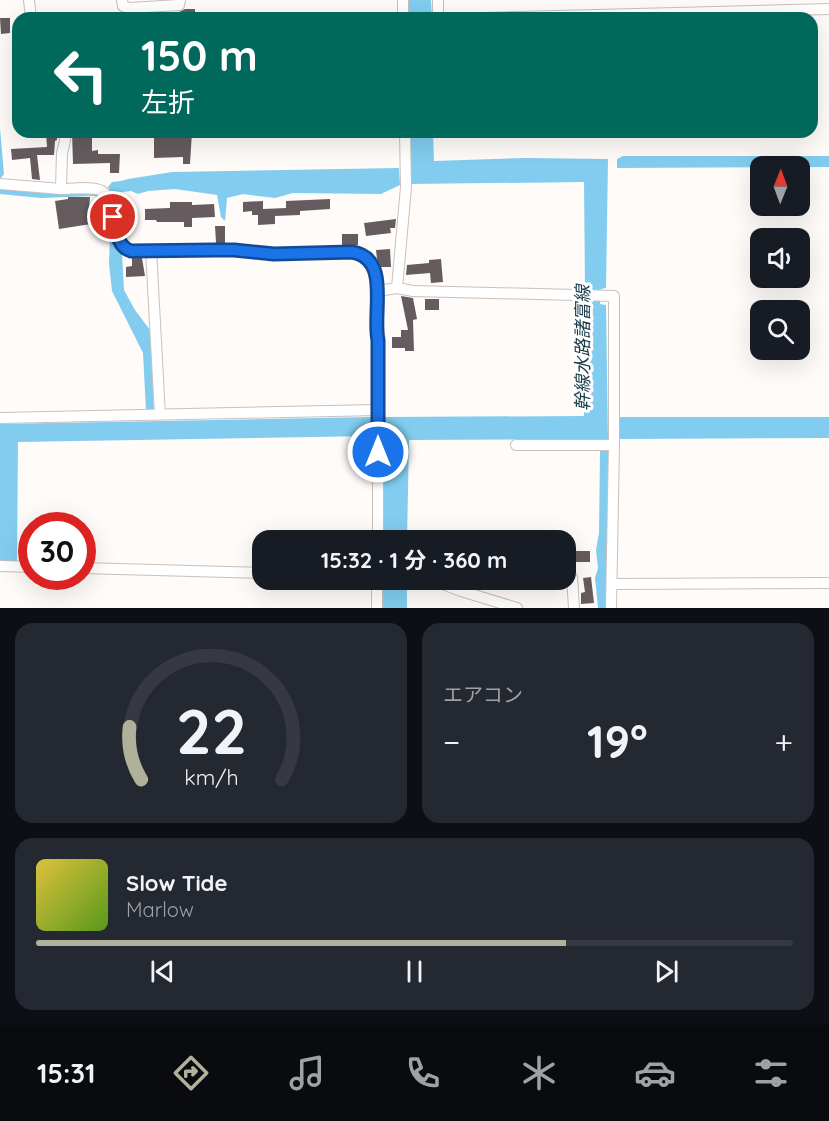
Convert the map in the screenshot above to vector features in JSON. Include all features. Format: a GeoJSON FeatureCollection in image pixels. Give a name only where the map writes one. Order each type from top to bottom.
{"type":"FeatureCollection","features":[{"type":"Feature","properties":{"kind":"street"},"geometry":{"type":"LineString","coordinates":[[122,0],[123,6],[129,8],[179,5],[180,0]]}},
{"type":"Feature","properties":{"kind":"street"},"geometry":{"type":"LineString","coordinates":[[714,12],[829,9]]}},
{"type":"Feature","properties":{"kind":"street"},"geometry":{"type":"LineString","coordinates":[[61,189],[62,153],[65,138]]}},
{"type":"Feature","properties":{"kind":"street"},"geometry":{"type":"LineString","coordinates":[[397,288],[406,187],[405,138]]}},
{"type":"Feature","properties":{"kind":"street"},"geometry":{"type":"LineString","coordinates":[[2,184],[61,189],[97,189],[107,195],[117,235],[123,248],[131,251],[234,250],[274,254],[352,252],[369,259],[375,269],[378,291],[376,331],[378,340],[378,530]]}},
{"type":"Feature","properties":{"kind":"street"},"geometry":{"type":"LineString","coordinates":[[151,250],[160,415]]}},
{"type":"Feature","properties":{"kind":"street"},"geometry":{"type":"LineString","coordinates":[[378,291],[397,288],[412,291],[614,296],[611,608]]}},
{"type":"Feature","properties":{"kind":"street"},"geometry":{"type":"LineString","coordinates":[[0,418],[378,410]]}},
{"type":"Feature","properties":{"kind":"street"},"geometry":{"type":"LineString","coordinates":[[516,445],[614,445]]}},
{"type":"Feature","properties":{"kind":"street"},"geometry":{"type":"LineString","coordinates":[[0,566],[18,567]]}},
{"type":"Feature","properties":{"kind":"street"},"geometry":{"type":"LineString","coordinates":[[96,568],[252,573]]}},
{"type":"Feature","properties":{"kind":"street"},"geometry":{"type":"LineString","coordinates":[[613,584],[829,583]]}},
{"type":"Feature","properties":{"kind":"street"},"geometry":{"type":"LineString","coordinates":[[377,590],[377,608]]}},
{"type":"Feature","properties":{"kind":"street"},"geometry":{"type":"LineString","coordinates":[[458,590],[517,608]]}},
{"type":"Feature","properties":{"kind":"street"},"geometry":{"type":"LineString","coordinates":[[573,590],[574,608]]}},
{"type":"Feature","properties":{"kind":"water"},"geometry":{"type":"Polygon","coordinates":[[[409,0],[431,0],[432,12],[409,12],[409,0]]]}},
{"type":"Feature","properties":{"kind":"water"},"geometry":{"type":"Polygon","coordinates":[[[0,128],[4,174],[0,188],[0,128]]]}},
{"type":"Feature","properties":{"kind":"water"},"geometry":{"type":"Polygon","coordinates":[[[410,138],[433,138],[434,161],[526,158],[608,159],[606,288],[601,289],[600,304],[606,305],[608,439],[409,440],[407,530],[384,530],[384,417],[584,416],[584,304],[590,304],[591,289],[585,289],[584,182],[411,184],[410,138]]]}},
{"type":"Feature","properties":{"kind":"water"},"geometry":{"type":"Polygon","coordinates":[[[623,156],[750,156],[750,167],[617,168],[617,159],[623,156]]]}},
{"type":"Feature","properties":{"kind":"water"},"geometry":{"type":"Polygon","coordinates":[[[810,156],[829,156],[829,167],[810,167],[810,156]]]}},
{"type":"Feature","properties":{"kind":"water"},"geometry":{"type":"Polygon","coordinates":[[[399,168],[400,185],[381,194],[293,193],[275,198],[243,194],[227,198],[225,221],[221,217],[217,195],[175,189],[138,194],[131,191],[112,192],[105,199],[122,254],[124,290],[150,330],[154,411],[146,411],[143,353],[112,291],[109,264],[110,234],[102,202],[95,196],[41,198],[0,194],[0,188],[99,193],[104,196],[110,190],[108,187],[112,182],[172,172],[399,168]]]}},
{"type":"Feature","properties":{"kind":"water"},"geometry":{"type":"Polygon","coordinates":[[[371,417],[371,436],[18,442],[17,563],[0,562],[0,424],[371,417]]]}},
{"type":"Feature","properties":{"kind":"water"},"geometry":{"type":"Polygon","coordinates":[[[619,417],[829,417],[829,438],[620,439],[619,417]]]}},
{"type":"Feature","properties":{"kind":"water"},"geometry":{"type":"Polygon","coordinates":[[[600,449],[609,449],[608,608],[598,608],[595,578],[598,568],[596,550],[599,533],[600,449]]]}},
{"type":"Feature","properties":{"kind":"water"},"geometry":{"type":"Polygon","coordinates":[[[383,590],[407,590],[407,608],[383,608],[383,590]]]}},
{"type":"Feature","properties":{"kind":"building"},"geometry":{"type":"Polygon","coordinates":[[[185,9],[195,9],[195,12],[179,12],[185,9]]]}},
{"type":"Feature","properties":{"kind":"building"},"geometry":{"type":"Polygon","coordinates":[[[0,18],[10,18],[10,33],[1,34],[0,18]]]}},
{"type":"Feature","properties":{"kind":"building"},"geometry":{"type":"Polygon","coordinates":[[[46,138],[57,138],[54,155],[37,155],[40,180],[32,179],[30,158],[12,160],[11,149],[47,147],[46,138]]]}},
{"type":"Feature","properties":{"kind":"building"},"geometry":{"type":"Polygon","coordinates":[[[72,138],[92,138],[92,151],[98,150],[98,154],[120,154],[119,173],[110,173],[110,163],[73,164],[72,138]]]}},
{"type":"Feature","properties":{"kind":"building"},"geometry":{"type":"Polygon","coordinates":[[[154,138],[192,138],[190,164],[183,164],[183,157],[154,158],[154,138]]]}},
{"type":"Feature","properties":{"kind":"building"},"geometry":{"type":"Polygon","coordinates":[[[68,197],[90,197],[89,209],[101,207],[103,217],[99,218],[101,230],[92,231],[91,224],[59,229],[55,201],[68,199],[68,197]]]}},
{"type":"Feature","properties":{"kind":"building"},"geometry":{"type":"Polygon","coordinates":[[[330,199],[330,209],[300,211],[300,215],[275,216],[275,224],[258,225],[258,215],[252,215],[252,211],[243,212],[243,202],[263,201],[263,209],[286,208],[286,201],[330,199]]]}},
{"type":"Feature","properties":{"kind":"building"},"geometry":{"type":"Polygon","coordinates":[[[170,202],[192,202],[192,205],[214,204],[215,217],[192,218],[192,227],[184,227],[184,222],[145,220],[145,209],[170,208],[170,202]]]}},
{"type":"Feature","properties":{"kind":"building"},"geometry":{"type":"Polygon","coordinates":[[[396,219],[395,228],[390,228],[391,233],[366,236],[364,223],[396,219]]]}},
{"type":"Feature","properties":{"kind":"building"},"geometry":{"type":"Polygon","coordinates":[[[215,226],[225,226],[225,243],[216,243],[215,226]]]}},
{"type":"Feature","properties":{"kind":"building"},"geometry":{"type":"Polygon","coordinates":[[[342,234],[358,234],[358,245],[342,245],[342,234]]]}},
{"type":"Feature","properties":{"kind":"building"},"geometry":{"type":"Polygon","coordinates":[[[390,249],[391,267],[381,267],[376,250],[390,249]]]}},
{"type":"Feature","properties":{"kind":"building"},"geometry":{"type":"Polygon","coordinates":[[[132,258],[142,258],[145,276],[126,277],[126,267],[132,266],[132,258]]]}},
{"type":"Feature","properties":{"kind":"building"},"geometry":{"type":"Polygon","coordinates":[[[441,259],[443,282],[431,283],[430,273],[406,275],[407,265],[429,263],[429,260],[441,259]]]}},
{"type":"Feature","properties":{"kind":"building"},"geometry":{"type":"Polygon","coordinates":[[[401,296],[413,298],[417,319],[413,320],[414,351],[392,348],[392,337],[401,337],[401,330],[408,330],[401,296]]]}},
{"type":"Feature","properties":{"kind":"building"},"geometry":{"type":"Polygon","coordinates":[[[425,299],[439,299],[439,310],[425,310],[425,299]]]}},
{"type":"Feature","properties":{"kind":"building"},"geometry":{"type":"Polygon","coordinates":[[[576,551],[590,551],[590,562],[576,562],[576,551]]]}},
{"type":"Feature","properties":{"kind":"building"},"geometry":{"type":"Polygon","coordinates":[[[591,577],[594,603],[581,604],[581,593],[585,592],[583,578],[591,577]]]}},
{"type":"Feature","properties":{"kind":"route"},"geometry":{"type":"LineString","coordinates":[[113,217],[123,248],[131,251],[234,250],[274,254],[352,252],[369,259],[375,269],[378,291],[376,331],[378,340],[378,452]]}},
{"type":"Feature","properties":{"kind":"water label","name":"幹線水路諸富線"},"geometry":{"type":"Point","coordinates":[582,348]}}]}
